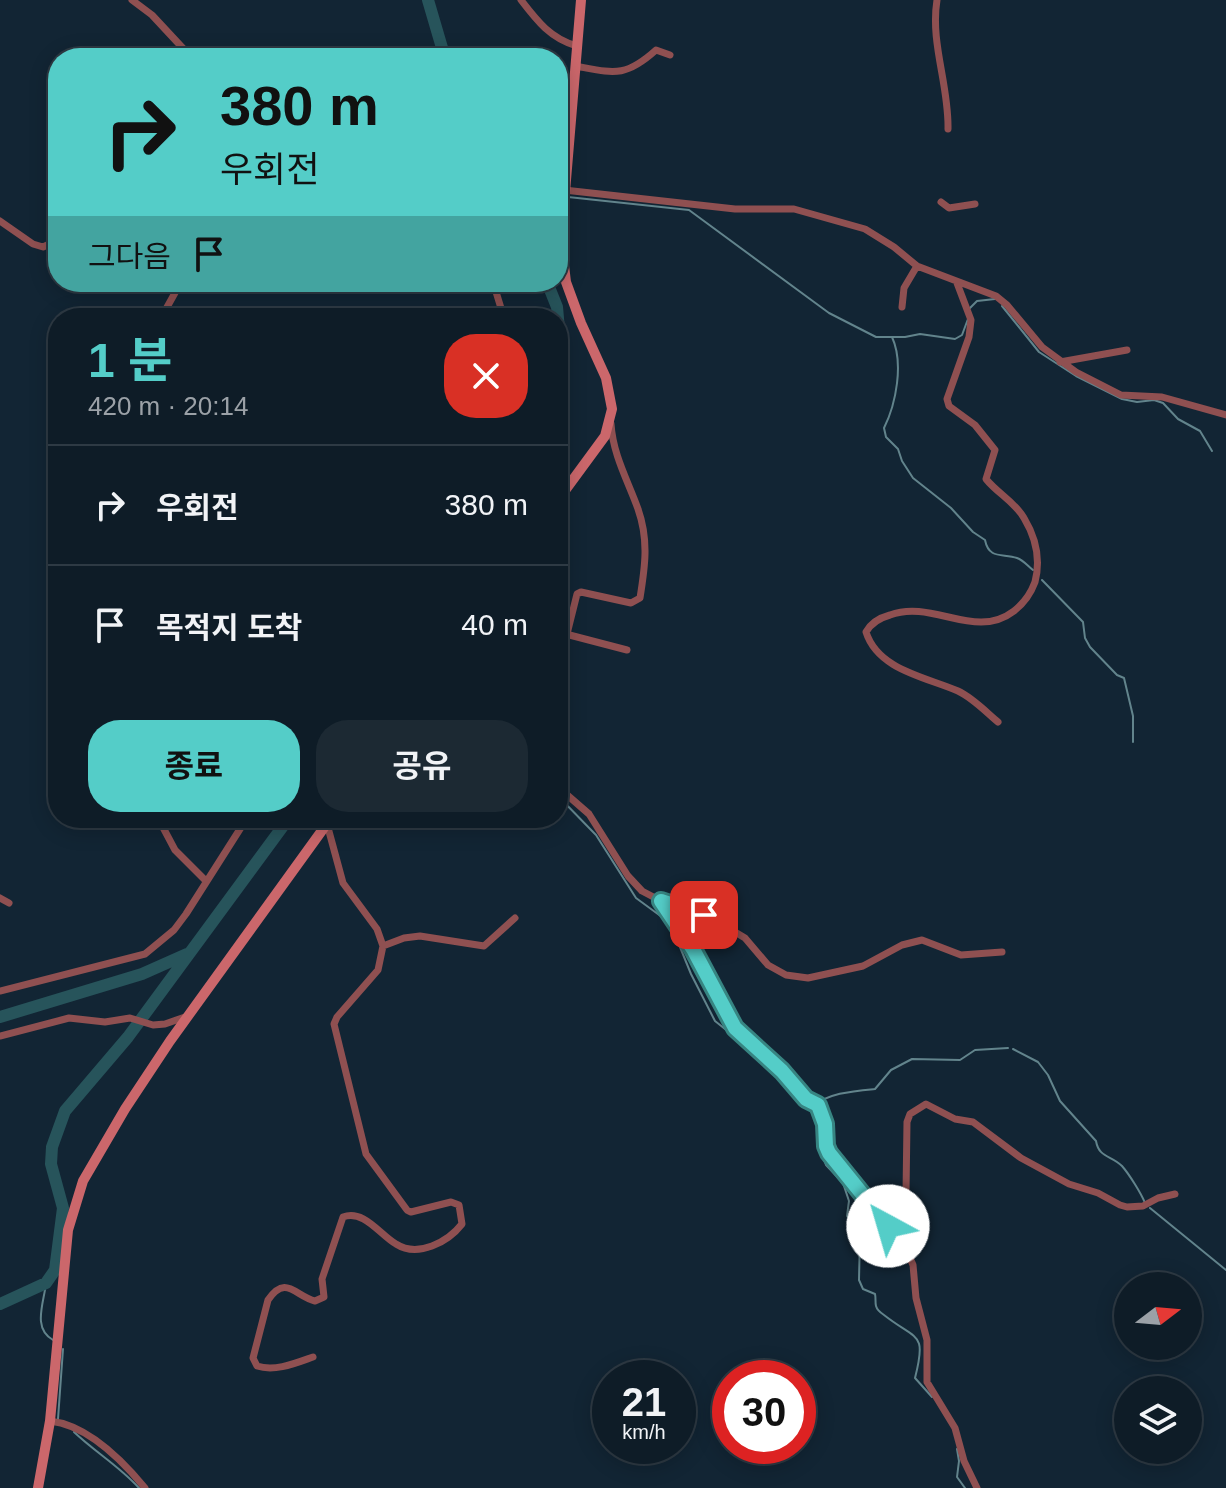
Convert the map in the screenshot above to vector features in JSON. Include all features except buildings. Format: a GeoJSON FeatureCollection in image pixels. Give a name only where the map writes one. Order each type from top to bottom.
{"type":"FeatureCollection","features":[{"type":"Feature","properties":{"kind":"main road"},"geometry":{"type":"LineString","coordinates":[[568,143],[581,0]]}},
{"type":"Feature","properties":{"kind":"main road"},"geometry":{"type":"LineString","coordinates":[[568,287],[606,378],[612,409],[605,436],[568,486]]}},
{"type":"Feature","properties":{"kind":"main road"},"geometry":{"type":"LineString","coordinates":[[38,1488],[50,1421],[68,1230],[83,1181],[125,1109],[324,828]]}},
{"type":"Feature","properties":{"kind":"street"},"geometry":{"type":"LineString","coordinates":[[132,0],[152,15],[183,48]]}},
{"type":"Feature","properties":{"kind":"street"},"geometry":{"type":"LineString","coordinates":[[521,0],[550,33],[564,43],[577,46]]}},
{"type":"Feature","properties":{"kind":"street"},"geometry":{"type":"LineString","coordinates":[[937,0],[934,27],[943,74],[948,129]]}},
{"type":"Feature","properties":{"kind":"street"},"geometry":{"type":"LineString","coordinates":[[575,66],[613,72],[637,67],[656,50],[670,55]]}},
{"type":"Feature","properties":{"kind":"street"},"geometry":{"type":"LineString","coordinates":[[568,84],[574,82]]}},
{"type":"Feature","properties":{"kind":"street"},"geometry":{"type":"LineString","coordinates":[[568,194],[735,209],[794,209],[865,229],[917,266],[996,296],[1007,305],[1029,335],[1060,362],[1121,395],[1162,397],[1226,415]]}},
{"type":"Feature","properties":{"kind":"street"},"geometry":{"type":"LineString","coordinates":[[941,202],[949,208],[975,204]]}},
{"type":"Feature","properties":{"kind":"street"},"geometry":{"type":"LineString","coordinates":[[0,221],[33,244],[43,247],[48,245]]}},
{"type":"Feature","properties":{"kind":"street"},"geometry":{"type":"LineString","coordinates":[[902,307],[904,288],[917,266]]}},
{"type":"Feature","properties":{"kind":"street"},"geometry":{"type":"LineString","coordinates":[[957,283],[971,320],[969,337],[947,399],[949,406],[975,425],[995,450],[985,473],[986,479],[1023,515],[1034,539],[1038,570],[1033,588],[1021,606],[1004,618],[985,622],[959,621],[916,609],[882,617],[870,624],[866,632],[869,642],[895,667],[959,692],[998,722]]}},
{"type":"Feature","properties":{"kind":"street"},"geometry":{"type":"LineString","coordinates":[[1060,362],[1127,350]]}},
{"type":"Feature","properties":{"kind":"street"},"geometry":{"type":"LineString","coordinates":[[568,617],[577,594],[581,592],[631,603],[640,598],[646,542],[638,509],[612,438],[610,422]]}},
{"type":"Feature","properties":{"kind":"street"},"geometry":{"type":"LineString","coordinates":[[568,635],[627,650]]}},
{"type":"Feature","properties":{"kind":"street"},"geometry":{"type":"LineString","coordinates":[[568,796],[589,814],[636,885],[661,901],[715,920],[745,938],[775,970],[808,978],[863,966],[902,945],[922,940],[961,955],[1002,952]]}},
{"type":"Feature","properties":{"kind":"street"},"geometry":{"type":"LineString","coordinates":[[163,828],[175,850],[206,881]]}},
{"type":"Feature","properties":{"kind":"street"},"geometry":{"type":"LineString","coordinates":[[0,990],[145,954],[174,930],[240,828]]}},
{"type":"Feature","properties":{"kind":"street"},"geometry":{"type":"LineString","coordinates":[[313,1357],[290,1365],[264,1368],[257,1366],[253,1358],[268,1300],[273,1293],[284,1287],[294,1289],[309,1300],[324,1297],[322,1279],[343,1217],[351,1214],[360,1217],[402,1247],[431,1248],[448,1238],[462,1224],[461,1210],[454,1202],[411,1212],[407,1210],[369,1161],[359,1135],[334,1024],[378,970],[383,946],[377,929],[343,883],[331,828]]}},
{"type":"Feature","properties":{"kind":"street"},"geometry":{"type":"LineString","coordinates":[[0,898],[9,903]]}},
{"type":"Feature","properties":{"kind":"street"},"geometry":{"type":"LineString","coordinates":[[661,901],[693,949],[729,1019],[741,1035],[782,1071],[806,1099],[818,1105],[825,1124],[829,1153],[906,1249],[913,1265],[916,1298],[927,1340],[927,1382],[955,1428],[964,1461],[977,1488]]}},
{"type":"Feature","properties":{"kind":"street"},"geometry":{"type":"LineString","coordinates":[[383,946],[420,936],[484,946],[515,918]]}},
{"type":"Feature","properties":{"kind":"street"},"geometry":{"type":"LineString","coordinates":[[0,1036],[69,1018],[105,1022],[130,1018],[153,1025],[165,1024],[190,1014]]}},
{"type":"Feature","properties":{"kind":"street"},"geometry":{"type":"LineString","coordinates":[[906,1249],[912,1247],[921,1229],[906,1193],[907,1122],[910,1114],[926,1104],[955,1119],[973,1122],[1021,1158],[1069,1184],[1098,1193],[1120,1205],[1135,1207],[1175,1194]]}},
{"type":"Feature","properties":{"kind":"street"},"geometry":{"type":"LineString","coordinates":[[50,1421],[80,1429],[130,1471],[145,1488]]}},
{"type":"Feature","properties":{"kind":"waterway"},"geometry":{"type":"LineString","coordinates":[[428,0],[442,48]]}},
{"type":"Feature","properties":{"kind":"waterway"},"geometry":{"type":"LineString","coordinates":[[568,197],[689,210],[829,313],[876,337],[920,334],[955,339],[962,335],[968,319]]}},
{"type":"Feature","properties":{"kind":"waterway"},"geometry":{"type":"LineString","coordinates":[[551,292],[557,308]]}},
{"type":"Feature","properties":{"kind":"waterway"},"geometry":{"type":"LineString","coordinates":[[969,309],[977,301],[995,299]]}},
{"type":"Feature","properties":{"kind":"waterway"},"geometry":{"type":"LineString","coordinates":[[1002,306],[1039,352],[1076,376],[1122,399],[1163,403],[1178,419],[1200,431],[1212,451]]}},
{"type":"Feature","properties":{"kind":"waterway"},"geometry":{"type":"LineString","coordinates":[[892,337],[898,371],[895,396],[884,428],[886,437],[898,449],[913,478],[985,540],[990,551],[1019,559],[1033,570]]}},
{"type":"Feature","properties":{"kind":"waterway"},"geometry":{"type":"LineString","coordinates":[[1042,580],[1083,622],[1090,647],[1117,675],[1124,678],[1133,716],[1133,742]]}},
{"type":"Feature","properties":{"kind":"waterway"},"geometry":{"type":"LineString","coordinates":[[568,806],[596,835],[636,898],[666,920],[673,930],[715,1021],[775,1069],[820,1122],[822,1155],[826,1165],[843,1183],[849,1201],[847,1216],[860,1235],[859,1280],[863,1289],[875,1294],[879,1311],[916,1339],[920,1352],[915,1378],[932,1397]]}},
{"type":"Feature","properties":{"kind":"waterway"},"geometry":{"type":"LineString","coordinates":[[0,1304],[46,1283],[55,1270],[63,1208],[51,1164],[52,1147],[65,1111],[128,1037],[282,828]]}},
{"type":"Feature","properties":{"kind":"waterway"},"geometry":{"type":"LineString","coordinates":[[0,1017],[142,974],[187,954]]}},
{"type":"Feature","properties":{"kind":"waterway"},"geometry":{"type":"LineString","coordinates":[[810,1108],[832,1096],[875,1089],[891,1070],[912,1059],[960,1060],[975,1050],[1008,1048]]}},
{"type":"Feature","properties":{"kind":"waterway"},"geometry":{"type":"LineString","coordinates":[[1013,1049],[1038,1062],[1060,1101],[1096,1141],[1100,1151],[1122,1166],[1145,1203]]}},
{"type":"Feature","properties":{"kind":"waterway"},"geometry":{"type":"LineString","coordinates":[[1150,1208],[1226,1270]]}},
{"type":"Feature","properties":{"kind":"waterway"},"geometry":{"type":"LineString","coordinates":[[46,1283],[41,1322],[53,1340]]}},
{"type":"Feature","properties":{"kind":"waterway"},"geometry":{"type":"LineString","coordinates":[[58,1419],[63,1349]]}},
{"type":"Feature","properties":{"kind":"waterway"},"geometry":{"type":"LineString","coordinates":[[74,1432],[139,1488]]}},
{"type":"Feature","properties":{"kind":"waterway"},"geometry":{"type":"LineString","coordinates":[[957,1449],[957,1477],[965,1488]]}},
{"type":"Feature","properties":{"kind":"route"},"geometry":{"type":"LineString","coordinates":[[704,915],[661,901],[693,949],[729,1019],[741,1035],[782,1071],[806,1099],[818,1105],[824,1118],[829,1153],[888,1226]]}}]}
